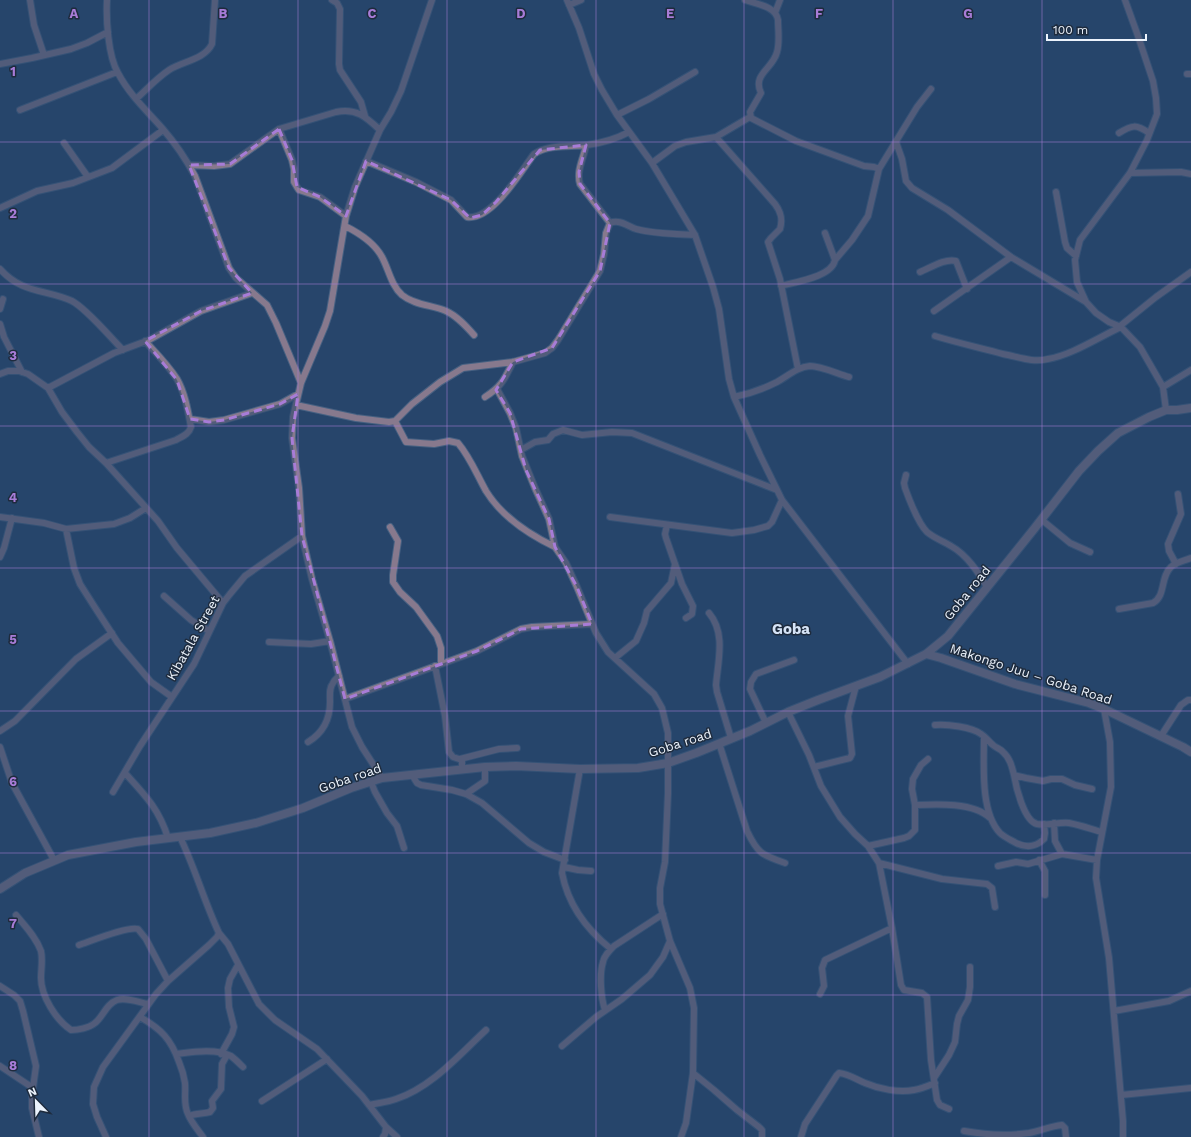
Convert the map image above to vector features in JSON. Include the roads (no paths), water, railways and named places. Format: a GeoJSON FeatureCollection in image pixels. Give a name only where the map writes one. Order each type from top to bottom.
{"type":"FeatureCollection","features":[{"type":"Feature","properties":{"kind":"street"},"geometry":{"type":"LineString","coordinates":[[30,0],[34,25],[44,55]]}},
{"type":"Feature","properties":{"kind":"street"},"geometry":{"type":"LineString","coordinates":[[109,0],[108,32],[113,61],[117,72],[136,99],[163,130],[189,165],[195,176],[229,268],[236,278],[266,305],[276,323],[301,383]]}},
{"type":"Feature","properties":{"kind":"street"},"geometry":{"type":"LineString","coordinates":[[136,99],[170,69],[204,54],[209,49],[212,40],[216,0]]}},
{"type":"Feature","properties":{"kind":"street"},"geometry":{"type":"LineString","coordinates":[[332,0],[337,3],[340,9],[340,70],[361,102],[365,116]]}},
{"type":"Feature","properties":{"kind":"street"},"geometry":{"type":"LineString","coordinates":[[382,778],[362,747],[352,727],[346,699],[312,579],[302,536],[299,488],[292,438],[296,405],[301,383],[330,311],[346,216],[355,187],[380,130],[401,91],[432,0]]}},
{"type":"Feature","properties":{"kind":"street"},"geometry":{"type":"LineString","coordinates":[[581,0],[568,3],[594,74],[616,115],[652,163],[695,235],[713,287],[729,378],[734,397],[754,444],[782,500],[908,664]]}},
{"type":"Feature","properties":{"kind":"street"},"geometry":{"type":"LineString","coordinates":[[652,163],[675,146],[686,142],[716,137],[750,116],[750,112],[761,96],[758,82],[773,61],[777,52],[778,16],[771,9],[745,0]]}},
{"type":"Feature","properties":{"kind":"street"},"geometry":{"type":"LineString","coordinates":[[775,13],[780,0]]}},
{"type":"Feature","properties":{"kind":"street"},"geometry":{"type":"LineString","coordinates":[[1086,302],[1077,282],[1075,260],[1080,240],[1130,173],[1157,114],[1153,82],[1125,0]]}},
{"type":"Feature","properties":{"kind":"street"},"geometry":{"type":"LineString","coordinates":[[0,64],[71,49],[87,43],[108,32]]}},
{"type":"Feature","properties":{"kind":"street"},"geometry":{"type":"LineString","coordinates":[[20,110],[117,72]]}},
{"type":"Feature","properties":{"kind":"street"},"geometry":{"type":"LineString","coordinates":[[616,115],[649,99],[695,72]]}},
{"type":"Feature","properties":{"kind":"street"},"geometry":{"type":"LineString","coordinates":[[781,286],[815,277],[831,268],[834,264],[834,260],[852,240],[868,216],[879,169],[917,107],[931,89]]}},
{"type":"Feature","properties":{"kind":"street"},"geometry":{"type":"LineString","coordinates":[[189,165],[214,166],[230,164],[280,129],[345,110],[365,116],[380,130]]}},
{"type":"Feature","properties":{"kind":"street"},"geometry":{"type":"LineString","coordinates":[[750,116],[753,120],[796,141],[864,166],[879,169]]}},
{"type":"Feature","properties":{"kind":"street"},"geometry":{"type":"LineString","coordinates":[[1119,133],[1134,126],[1139,126],[1149,133]]}},
{"type":"Feature","properties":{"kind":"street"},"geometry":{"type":"LineString","coordinates":[[280,129],[292,160],[294,182],[299,190],[320,197],[346,216]]}},
{"type":"Feature","properties":{"kind":"street"},"geometry":{"type":"LineString","coordinates":[[0,208],[37,191],[72,183],[112,168],[163,130]]}},
{"type":"Feature","properties":{"kind":"street"},"geometry":{"type":"LineString","coordinates":[[366,161],[416,182],[451,200],[467,217],[470,218],[482,215],[496,202],[511,186],[534,154],[540,150],[546,148],[586,145],[618,138],[629,132]]}},
{"type":"Feature","properties":{"kind":"street"},"geometry":{"type":"LineString","coordinates":[[716,137],[775,204],[782,217],[780,229],[768,242],[781,286],[798,369]]}},
{"type":"Feature","properties":{"kind":"street"},"geometry":{"type":"LineString","coordinates":[[64,142],[88,177]]}},
{"type":"Feature","properties":{"kind":"street"},"geometry":{"type":"LineString","coordinates":[[896,142],[902,159],[904,175],[909,185],[954,214],[1011,258],[1086,302],[1096,313],[1109,322],[1120,327],[1140,347],[1163,387],[1166,410]]}},
{"type":"Feature","properties":{"kind":"street"},"geometry":{"type":"LineString","coordinates":[[586,145],[579,172],[580,184],[610,223]]}},
{"type":"Feature","properties":{"kind":"street"},"geometry":{"type":"LineString","coordinates":[[1130,173],[1181,172],[1191,174]]}},
{"type":"Feature","properties":{"kind":"street"},"geometry":{"type":"LineString","coordinates":[[1056,192],[1065,242],[1067,248],[1076,256]]}},
{"type":"Feature","properties":{"kind":"street"},"geometry":{"type":"LineString","coordinates":[[610,223],[614,221],[620,222],[653,232],[695,235]]}},
{"type":"Feature","properties":{"kind":"street"},"geometry":{"type":"LineString","coordinates":[[296,405],[356,418],[389,422],[395,421],[412,404],[440,382],[463,368],[513,362],[545,353],[552,348],[558,340],[600,271],[604,254],[606,233],[610,223]]}},
{"type":"Feature","properties":{"kind":"street"},"geometry":{"type":"LineString","coordinates":[[345,226],[359,233],[374,246],[382,258],[397,290],[404,297],[452,314],[474,334]]}},
{"type":"Feature","properties":{"kind":"street"},"geometry":{"type":"LineString","coordinates":[[825,233],[834,260]]}},
{"type":"Feature","properties":{"kind":"street"},"geometry":{"type":"LineString","coordinates":[[934,311],[967,289],[987,273],[1011,258]]}},
{"type":"Feature","properties":{"kind":"street"},"geometry":{"type":"LineString","coordinates":[[920,272],[942,263],[952,260],[956,261],[967,289]]}},
{"type":"Feature","properties":{"kind":"street"},"geometry":{"type":"LineString","coordinates":[[0,269],[21,286],[72,301],[81,307],[123,350]]}},
{"type":"Feature","properties":{"kind":"street"},"geometry":{"type":"LineString","coordinates":[[935,336],[975,348],[1026,360],[1046,360],[1066,354],[1120,327],[1156,297],[1191,272]]}},
{"type":"Feature","properties":{"kind":"street"},"geometry":{"type":"LineString","coordinates":[[48,388],[114,353],[145,342],[201,311],[252,293]]}},
{"type":"Feature","properties":{"kind":"street"},"geometry":{"type":"LineString","coordinates":[[0,309],[3,299]]}},
{"type":"Feature","properties":{"kind":"street"},"geometry":{"type":"LineString","coordinates":[[0,324],[4,337],[22,372]]}},
{"type":"Feature","properties":{"kind":"street"},"geometry":{"type":"LineString","coordinates":[[106,462],[176,440],[186,435],[191,427],[186,402],[178,380],[145,342]]}},
{"type":"Feature","properties":{"kind":"street"},"geometry":{"type":"LineString","coordinates":[[485,396],[497,390],[513,362]]}},
{"type":"Feature","properties":{"kind":"street"},"geometry":{"type":"LineString","coordinates":[[734,397],[760,390],[778,382],[798,369],[811,366],[849,377]]}},
{"type":"Feature","properties":{"kind":"street"},"geometry":{"type":"LineString","coordinates":[[1163,387],[1191,370]]}},
{"type":"Feature","properties":{"kind":"street"},"geometry":{"type":"LineString","coordinates":[[0,374],[8,371],[22,372],[28,374],[48,388],[62,412],[89,447],[106,462],[158,521],[177,548],[223,603]]}},
{"type":"Feature","properties":{"kind":"street"},"geometry":{"type":"LineString","coordinates":[[497,390],[514,423],[526,470],[549,519],[555,547],[566,563],[601,642],[608,652],[654,694],[659,701],[666,721],[668,733],[668,763],[665,862],[660,888],[660,904],[670,940],[690,988],[694,1008],[693,1073],[686,1123],[681,1137]]}},
{"type":"Feature","properties":{"kind":"street"},"geometry":{"type":"LineString","coordinates":[[190,419],[209,422],[224,420],[280,404],[298,394]]}},
{"type":"Feature","properties":{"kind":"street","name":"Goba road"},"geometry":{"type":"LineString","coordinates":[[0,888],[24,873],[68,855],[136,842],[210,833],[256,823],[303,808],[351,788],[382,778],[485,767],[516,766],[580,769],[638,768],[668,763],[696,753],[788,712],[908,664],[926,654],[948,636],[1042,520],[1079,471],[1098,451],[1118,433],[1166,410],[1191,408]]}},
{"type":"Feature","properties":{"kind":"street"},"geometry":{"type":"LineString","coordinates":[[395,421],[406,442],[434,444],[448,441],[458,443],[469,458],[473,468],[493,502],[518,525],[534,536],[555,547]]}},
{"type":"Feature","properties":{"kind":"street"},"geometry":{"type":"LineString","coordinates":[[521,450],[535,442],[548,440],[557,432],[563,430],[582,435],[612,432],[632,433],[777,490]]}},
{"type":"Feature","properties":{"kind":"street"},"geometry":{"type":"LineString","coordinates":[[906,475],[904,483],[905,488],[924,528],[937,539],[953,547],[966,558],[980,575],[987,588]]}},
{"type":"Feature","properties":{"kind":"street"},"geometry":{"type":"LineString","coordinates":[[1176,564],[1169,551],[1168,544],[1181,514],[1178,494]]}},
{"type":"Feature","properties":{"kind":"street"},"geometry":{"type":"LineString","coordinates":[[610,517],[732,533],[768,526],[772,522],[782,500]]}},
{"type":"Feature","properties":{"kind":"street"},"geometry":{"type":"LineString","coordinates":[[0,517],[44,523],[66,529],[114,524],[130,518],[146,508]]}},
{"type":"Feature","properties":{"kind":"street"},"geometry":{"type":"LineString","coordinates":[[0,557],[12,518]]}},
{"type":"Feature","properties":{"kind":"street"},"geometry":{"type":"LineString","coordinates":[[1042,520],[1070,543],[1090,552]]}},
{"type":"Feature","properties":{"kind":"street"},"geometry":{"type":"LineString","coordinates":[[667,525],[665,534],[682,584],[693,606],[692,614],[686,618]]}},
{"type":"Feature","properties":{"kind":"street"},"geometry":{"type":"LineString","coordinates":[[390,528],[398,541],[393,582],[400,592],[416,607],[437,636],[441,648],[438,665],[449,752],[453,757],[460,759],[499,749],[517,748]]}},
{"type":"Feature","properties":{"kind":"street"},"geometry":{"type":"LineString","coordinates":[[66,529],[74,568],[80,584],[118,643],[151,682],[172,697]]}},
{"type":"Feature","properties":{"kind":"street","name":"Kibatala Street"},"geometry":{"type":"LineString","coordinates":[[113,792],[140,746],[194,664],[223,603],[245,576],[302,536]]}},
{"type":"Feature","properties":{"kind":"street"},"geometry":{"type":"LineString","coordinates":[[1119,609],[1147,604],[1158,600],[1163,580],[1170,568],[1191,558]]}},
{"type":"Feature","properties":{"kind":"street"},"geometry":{"type":"LineString","coordinates":[[615,658],[636,642],[649,607],[671,583],[675,564]]}},
{"type":"Feature","properties":{"kind":"street"},"geometry":{"type":"LineString","coordinates":[[164,596],[191,620],[209,631]]}},
{"type":"Feature","properties":{"kind":"street"},"geometry":{"type":"LineString","coordinates":[[709,613],[718,626],[720,636],[716,685],[731,738]]}},
{"type":"Feature","properties":{"kind":"street"},"geometry":{"type":"LineString","coordinates":[[346,699],[477,651],[521,629],[532,627],[592,624]]}},
{"type":"Feature","properties":{"kind":"street"},"geometry":{"type":"LineString","coordinates":[[0,731],[15,722],[76,659],[112,632]]}},
{"type":"Feature","properties":{"kind":"street"},"geometry":{"type":"LineString","coordinates":[[269,642],[311,644],[330,641]]}},
{"type":"Feature","properties":{"kind":"street","name":"Makongo Juu – Goba Road"},"geometry":{"type":"LineString","coordinates":[[926,654],[1015,684],[1089,703],[1161,736],[1191,752]]}},
{"type":"Feature","properties":{"kind":"street"},"geometry":{"type":"LineString","coordinates":[[766,723],[750,689],[751,682],[756,674],[794,660]]}},
{"type":"Feature","properties":{"kind":"street"},"geometry":{"type":"LineString","coordinates":[[308,742],[315,738],[321,731],[329,716],[330,689],[332,683],[339,676]]}},
{"type":"Feature","properties":{"kind":"street"},"geometry":{"type":"LineString","coordinates":[[814,767],[850,758],[852,754],[848,716],[856,686]]}},
{"type":"Feature","properties":{"kind":"street"},"geometry":{"type":"LineString","coordinates":[[1161,736],[1181,704],[1191,700]]}},
{"type":"Feature","properties":{"kind":"street"},"geometry":{"type":"LineString","coordinates":[[1104,709],[1110,742],[1111,787],[1095,870],[1109,958],[1124,1121],[1123,1137]]}},
{"type":"Feature","properties":{"kind":"street"},"geometry":{"type":"LineString","coordinates":[[788,712],[814,767],[821,786],[840,817],[868,846],[879,864],[892,928],[901,984],[904,990],[922,993],[927,997],[937,1100],[940,1105],[949,1108]]}},
{"type":"Feature","properties":{"kind":"street"},"geometry":{"type":"LineString","coordinates":[[935,725],[943,724],[976,731],[1003,752],[1010,760],[1026,815],[1031,822],[1044,824],[1069,823],[1102,832]]}},
{"type":"Feature","properties":{"kind":"street"},"geometry":{"type":"LineString","coordinates":[[984,737],[985,795],[991,819]]}},
{"type":"Feature","properties":{"kind":"street"},"geometry":{"type":"LineString","coordinates":[[719,743],[752,842],[760,853],[786,863]]}},
{"type":"Feature","properties":{"kind":"street"},"geometry":{"type":"LineString","coordinates":[[0,747],[12,783],[54,860]]}},
{"type":"Feature","properties":{"kind":"street"},"geometry":{"type":"LineString","coordinates":[[460,759],[463,762],[462,769]]}},
{"type":"Feature","properties":{"kind":"street"},"geometry":{"type":"LineString","coordinates":[[868,846],[904,838],[913,833],[915,830],[915,805],[912,789],[913,779],[921,765],[928,759]]}},
{"type":"Feature","properties":{"kind":"street"},"geometry":{"type":"LineString","coordinates":[[466,794],[485,781],[485,767]]}},
{"type":"Feature","properties":{"kind":"street"},"geometry":{"type":"LineString","coordinates":[[580,769],[562,873],[578,914],[591,931],[611,949]]}},
{"type":"Feature","properties":{"kind":"street"},"geometry":{"type":"LineString","coordinates":[[125,773],[152,804],[163,822],[168,838]]}},
{"type":"Feature","properties":{"kind":"street"},"geometry":{"type":"LineString","coordinates":[[412,775],[417,783],[421,785],[466,794],[482,803],[532,845],[544,852],[565,860]]}},
{"type":"Feature","properties":{"kind":"street"},"geometry":{"type":"LineString","coordinates":[[1014,775],[1043,781],[1062,779],[1075,786],[1092,789]]}},
{"type":"Feature","properties":{"kind":"street"},"geometry":{"type":"LineString","coordinates":[[370,782],[387,812],[397,826],[404,848]]}},
{"type":"Feature","properties":{"kind":"street"},"geometry":{"type":"LineString","coordinates":[[915,805],[935,804],[960,806],[981,811],[986,813],[991,819],[1000,834],[1018,844],[1029,847],[1040,844],[1044,839],[1044,824]]}},
{"type":"Feature","properties":{"kind":"street"},"geometry":{"type":"LineString","coordinates":[[1054,823],[1055,841],[1062,854]]}},
{"type":"Feature","properties":{"kind":"street"},"geometry":{"type":"LineString","coordinates":[[180,837],[191,860],[208,909],[219,933],[228,944],[259,1004],[275,1020],[317,1049],[369,1105],[386,1127],[397,1137]]}},
{"type":"Feature","properties":{"kind":"street"},"geometry":{"type":"LineString","coordinates":[[998,866],[1016,862],[1028,864],[1062,854],[1097,860]]}},
{"type":"Feature","properties":{"kind":"street"},"geometry":{"type":"LineString","coordinates":[[1039,860],[1045,871],[1045,894]]}},
{"type":"Feature","properties":{"kind":"street"},"geometry":{"type":"LineString","coordinates":[[879,864],[942,879],[988,884],[992,888],[995,907]]}},
{"type":"Feature","properties":{"kind":"street"},"geometry":{"type":"LineString","coordinates":[[564,867],[591,871]]}},
{"type":"Feature","properties":{"kind":"street"},"geometry":{"type":"LineString","coordinates":[[605,1010],[601,994],[603,961],[611,949],[663,914]]}},
{"type":"Feature","properties":{"kind":"street"},"geometry":{"type":"LineString","coordinates":[[16,916],[33,936],[42,954],[41,979],[47,1001],[63,1025],[70,1030],[95,1023],[112,1002],[117,1000],[131,1000],[148,1004]]}},
{"type":"Feature","properties":{"kind":"street"},"geometry":{"type":"LineString","coordinates":[[79,945],[126,930],[135,928],[138,929],[146,939],[168,981]]}},
{"type":"Feature","properties":{"kind":"street"},"geometry":{"type":"LineString","coordinates":[[820,994],[824,986],[822,968],[825,960],[892,928]]}},
{"type":"Feature","properties":{"kind":"street"},"geometry":{"type":"LineString","coordinates":[[106,1137],[93,1104],[94,1087],[108,1059],[148,1004],[168,981],[209,945],[219,933]]}},
{"type":"Feature","properties":{"kind":"street"},"geometry":{"type":"LineString","coordinates":[[562,1046],[596,1017],[622,999],[650,975],[663,957],[670,940]]}},
{"type":"Feature","properties":{"kind":"street"},"geometry":{"type":"LineString","coordinates":[[189,1116],[195,1113],[203,1114],[210,1112],[213,1108],[212,1101],[221,1089],[224,1054],[234,1027],[229,1007],[228,988],[230,979],[238,965]]}},
{"type":"Feature","properties":{"kind":"street"},"geometry":{"type":"LineString","coordinates":[[801,1137],[805,1124],[839,1073],[867,1084],[905,1091],[914,1091],[934,1080],[955,1042],[958,1020],[968,1000],[970,987],[970,967]]}},
{"type":"Feature","properties":{"kind":"street"},"geometry":{"type":"LineString","coordinates":[[0,986],[20,1001],[23,1011],[36,1066],[32,1108],[39,1137]]}},
{"type":"Feature","properties":{"kind":"street"},"geometry":{"type":"LineString","coordinates":[[1114,1011],[1169,1001],[1191,991]]}},
{"type":"Feature","properties":{"kind":"street"},"geometry":{"type":"LineString","coordinates":[[140,1017],[155,1026],[170,1041],[183,1072],[185,1083],[185,1102],[189,1116],[203,1137]]}},
{"type":"Feature","properties":{"kind":"street"},"geometry":{"type":"LineString","coordinates":[[369,1105],[397,1099],[411,1092],[448,1067],[486,1030]]}},
{"type":"Feature","properties":{"kind":"street"},"geometry":{"type":"LineString","coordinates":[[176,1054],[200,1052],[224,1054],[234,1059],[243,1067]]}},
{"type":"Feature","properties":{"kind":"street"},"geometry":{"type":"LineString","coordinates":[[262,1101],[327,1059]]}},
{"type":"Feature","properties":{"kind":"street"},"geometry":{"type":"LineString","coordinates":[[0,1066],[33,1088]]}},
{"type":"Feature","properties":{"kind":"street"},"geometry":{"type":"LineString","coordinates":[[693,1073],[759,1127],[762,1130],[762,1137]]}},
{"type":"Feature","properties":{"kind":"street"},"geometry":{"type":"LineString","coordinates":[[1121,1095],[1191,1088]]}},
{"type":"Feature","properties":{"kind":"street"},"geometry":{"type":"LineString","coordinates":[[964,1131],[1006,1135],[1030,1133],[1062,1125],[1065,1128],[1066,1137]]}},
{"type":"Feature","properties":{"kind":"street"},"geometry":{"type":"LineString","coordinates":[[383,1137],[386,1127]]}},
{"type":"Feature","properties":{"kind":"district","name":"Goba"},"geometry":{"type":"Point","coordinates":[791,629]}}]}
